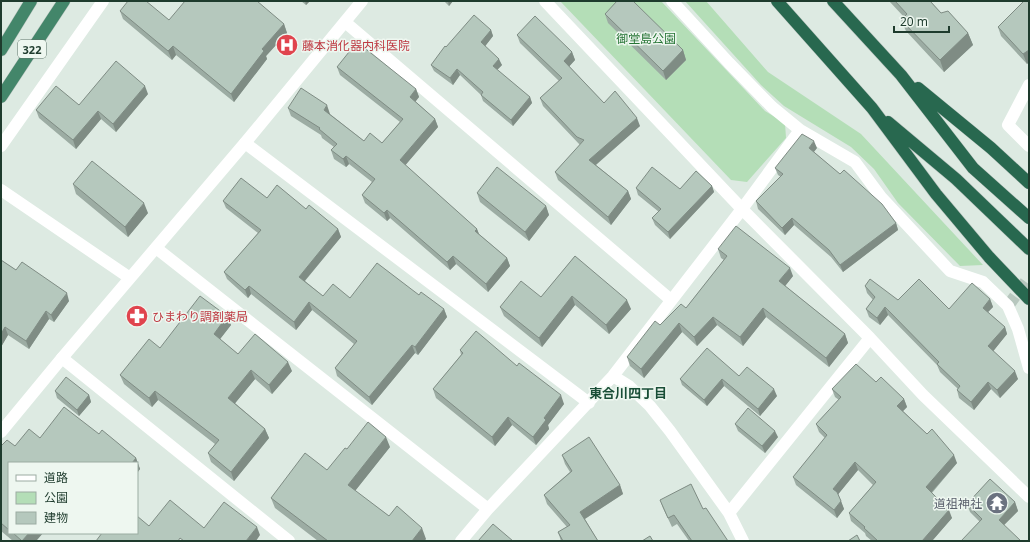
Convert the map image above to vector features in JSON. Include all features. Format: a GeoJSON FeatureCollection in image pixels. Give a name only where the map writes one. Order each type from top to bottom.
{"type":"FeatureCollection","features":[{"type":"Feature","properties":{"kind":"highway","name":"322"},"geometry":{"type":"LineString","coordinates":[[1,50],[31,1]]}},
{"type":"Feature","properties":{"kind":"highway","name":"322"},"geometry":{"type":"LineString","coordinates":[[1,97],[64,1]]}},
{"type":"Feature","properties":{"kind":"highway"},"geometry":{"type":"LineString","coordinates":[[777,1],[872,108],[936,194],[988,257],[1029,299]]}},
{"type":"Feature","properties":{"kind":"highway"},"geometry":{"type":"LineString","coordinates":[[833,1],[901,75],[973,168],[1029,218]]}},
{"type":"Feature","properties":{"kind":"highway"},"geometry":{"type":"LineString","coordinates":[[901,75],[991,148],[1029,183]]}},
{"type":"Feature","properties":{"kind":"highway"},"geometry":{"type":"LineString","coordinates":[[872,108],[956,179],[1029,249]]}},
{"type":"Feature","properties":{"kind":"street"},"geometry":{"type":"LineString","coordinates":[[1,146],[103,1]]}},
{"type":"Feature","properties":{"kind":"street"},"geometry":{"type":"LineString","coordinates":[[1,432],[245,143],[362,1]]}},
{"type":"Feature","properties":{"kind":"street"},"geometry":{"type":"LineString","coordinates":[[545,1],[742,209],[870,338],[923,395],[1029,497]]}},
{"type":"Feature","properties":{"kind":"street"},"geometry":{"type":"LineString","coordinates":[[672,1],[772,107],[800,130],[855,162],[881,197],[950,271],[983,282],[1008,306],[1018,329],[1029,368]]}},
{"type":"Feature","properties":{"kind":"street"},"geometry":{"type":"LineString","coordinates":[[345,22],[671,300]]}},
{"type":"Feature","properties":{"kind":"street"},"geometry":{"type":"LineString","coordinates":[[1029,85],[1008,125],[1029,146]]}},
{"type":"Feature","properties":{"kind":"street"},"geometry":{"type":"LineString","coordinates":[[461,541],[488,509],[613,376],[742,209],[800,130]]}},
{"type":"Feature","properties":{"kind":"street"},"geometry":{"type":"LineString","coordinates":[[245,143],[588,403]]}},
{"type":"Feature","properties":{"kind":"street"},"geometry":{"type":"LineString","coordinates":[[1,190],[130,278]]}},
{"type":"Feature","properties":{"kind":"street"},"geometry":{"type":"LineString","coordinates":[[156,248],[488,509]]}},
{"type":"Feature","properties":{"kind":"street"},"geometry":{"type":"LineString","coordinates":[[729,513],[870,338]]}},
{"type":"Feature","properties":{"kind":"street"},"geometry":{"type":"LineString","coordinates":[[62,358],[289,541]]}},
{"type":"Feature","properties":{"kind":"street"},"geometry":{"type":"LineString","coordinates":[[613,376],[629,386],[650,406],[670,431],[729,513],[744,541]]}},
{"type":"Feature","properties":{"kind":"green space","name":"御堂島公園"},"geometry":{"type":"Polygon","coordinates":[[[560,1],[661,1],[765,111],[785,123],[786,138],[747,182],[731,180],[560,1]]]}},
{"type":"Feature","properties":{"kind":"green space"},"geometry":{"type":"Polygon","coordinates":[[[685,1],[706,1],[768,72],[861,134],[983,265],[960,266],[898,203],[874,169],[851,147],[784,106],[761,85],[685,1]]]}},
{"type":"Feature","properties":{"kind":"building"},"geometry":{"type":"Polygon","coordinates":[[[128,1],[146,1],[169,20],[185,1],[257,1],[284,24],[262,49],[264,51],[231,94],[173,46],[168,51],[120,11],[128,1]]]}},
{"type":"Feature","properties":{"kind":"building"},"geometry":{"type":"Polygon","coordinates":[[[617,1],[633,1],[683,50],[663,71],[605,14],[617,1]]]}},
{"type":"Feature","properties":{"kind":"building"},"geometry":{"type":"Polygon","coordinates":[[[895,1],[930,1],[941,13],[948,11],[968,33],[940,60],[901,20],[907,14],[895,1]]]}},
{"type":"Feature","properties":{"kind":"building"},"geometry":{"type":"Polygon","coordinates":[[[1024,1],[1029,1],[1029,50],[1023,54],[998,27],[1024,1]]]}},
{"type":"Feature","properties":{"kind":"building"},"geometry":{"type":"Polygon","coordinates":[[[474,15],[491,30],[481,42],[499,59],[493,66],[530,97],[511,120],[481,95],[483,92],[457,69],[450,78],[431,65],[445,46],[446,47],[474,15]]]}},
{"type":"Feature","properties":{"kind":"building"},"geometry":{"type":"Polygon","coordinates":[[[535,16],[572,52],[564,61],[604,103],[615,91],[637,118],[589,160],[628,191],[608,217],[555,172],[584,140],[577,137],[540,98],[562,78],[517,35],[535,16]]]}},
{"type":"Feature","properties":{"kind":"building"},"geometry":{"type":"Polygon","coordinates":[[[357,42],[416,89],[410,97],[435,119],[400,160],[477,229],[475,231],[507,258],[486,284],[453,256],[447,262],[387,210],[384,213],[362,195],[375,179],[346,156],[343,159],[331,150],[337,144],[319,129],[320,128],[288,108],[301,88],[327,105],[324,110],[364,141],[370,133],[382,143],[403,119],[337,67],[357,42]]]}},
{"type":"Feature","properties":{"kind":"building"},"geometry":{"type":"Polygon","coordinates":[[[116,61],[145,86],[113,124],[98,111],[73,140],[36,110],[56,86],[79,105],[116,61]]]}},
{"type":"Feature","properties":{"kind":"building"},"geometry":{"type":"Polygon","coordinates":[[[802,134],[814,141],[809,148],[840,174],[844,170],[882,204],[896,223],[840,265],[829,250],[792,218],[782,228],[756,201],[783,174],[775,168],[802,134]]]}},
{"type":"Feature","properties":{"kind":"building"},"geometry":{"type":"Polygon","coordinates":[[[92,161],[144,203],[125,227],[73,184],[92,161]]]}},
{"type":"Feature","properties":{"kind":"building"},"geometry":{"type":"Polygon","coordinates":[[[497,167],[546,206],[525,232],[477,193],[497,167]]]}},
{"type":"Feature","properties":{"kind":"building"},"geometry":{"type":"Polygon","coordinates":[[[652,167],[680,189],[696,171],[712,186],[668,232],[652,218],[661,209],[636,188],[652,167]]]}},
{"type":"Feature","properties":{"kind":"building"},"geometry":{"type":"Polygon","coordinates":[[[241,178],[267,198],[277,185],[306,209],[309,205],[338,229],[299,277],[323,296],[333,284],[350,298],[377,263],[419,295],[421,292],[444,309],[415,347],[412,345],[369,397],[335,368],[357,341],[309,302],[294,322],[249,286],[245,290],[224,272],[261,230],[223,201],[241,178]]]}},
{"type":"Feature","properties":{"kind":"building"},"geometry":{"type":"Polygon","coordinates":[[[736,226],[790,268],[779,281],[845,334],[826,358],[763,308],[740,337],[713,317],[694,337],[679,323],[641,369],[627,357],[655,321],[660,325],[681,304],[686,308],[727,256],[718,249],[736,226]]]}},
{"type":"Feature","properties":{"kind":"building"},"geometry":{"type":"Polygon","coordinates":[[[575,256],[627,300],[606,325],[572,296],[539,338],[500,307],[521,281],[541,297],[575,256]]]}},
{"type":"Feature","properties":{"kind":"building"},"geometry":{"type":"Polygon","coordinates":[[[1,260],[16,270],[22,262],[67,293],[51,315],[46,311],[26,341],[5,327],[1,334],[1,260]]]}},
{"type":"Feature","properties":{"kind":"building"},"geometry":{"type":"Polygon","coordinates":[[[870,279],[898,300],[919,279],[949,309],[972,283],[990,299],[983,308],[1005,327],[988,346],[1015,371],[997,390],[988,382],[971,402],[957,390],[960,386],[937,364],[939,362],[885,307],[877,318],[866,309],[875,297],[865,286],[870,279]]]}},
{"type":"Feature","properties":{"kind":"building"},"geometry":{"type":"Polygon","coordinates":[[[200,296],[227,316],[214,334],[238,354],[255,334],[288,362],[269,385],[251,370],[228,398],[265,429],[231,472],[208,453],[219,440],[155,391],[149,398],[120,375],[149,339],[160,348],[200,296]]]}},
{"type":"Feature","properties":{"kind":"building"},"geometry":{"type":"Polygon","coordinates":[[[476,331],[517,366],[519,363],[561,395],[544,418],[546,420],[533,437],[508,417],[492,437],[433,389],[463,353],[460,350],[476,331]]]}},
{"type":"Feature","properties":{"kind":"building"},"geometry":{"type":"Polygon","coordinates":[[[707,348],[739,376],[747,367],[774,389],[758,409],[722,379],[704,400],[680,379],[707,348]]]}},
{"type":"Feature","properties":{"kind":"building"},"geometry":{"type":"Polygon","coordinates":[[[856,364],[876,382],[881,377],[904,399],[897,406],[927,434],[932,429],[954,455],[926,487],[949,510],[922,541],[878,541],[849,513],[876,482],[855,462],[833,489],[837,492],[841,501],[834,510],[793,477],[827,435],[816,424],[841,397],[832,389],[856,364]]]}},
{"type":"Feature","properties":{"kind":"building"},"geometry":{"type":"Polygon","coordinates":[[[66,377],[89,395],[77,410],[55,391],[66,377]]]}},
{"type":"Feature","properties":{"kind":"building"},"geometry":{"type":"Polygon","coordinates":[[[64,407],[99,434],[102,430],[136,458],[133,462],[8,462],[8,529],[1,523],[1,446],[7,440],[15,446],[29,429],[40,438],[64,407]]]}},
{"type":"Feature","properties":{"kind":"building"},"geometry":{"type":"Polygon","coordinates":[[[748,408],[775,431],[762,446],[735,424],[748,408]]]}},
{"type":"Feature","properties":{"kind":"building"},"geometry":{"type":"Polygon","coordinates":[[[368,422],[386,437],[348,485],[389,516],[397,506],[422,528],[412,541],[328,541],[271,498],[305,453],[327,470],[345,448],[347,449],[368,422]]]}},
{"type":"Feature","properties":{"kind":"building"},"geometry":{"type":"Polygon","coordinates":[[[589,437],[620,485],[580,512],[598,541],[563,541],[558,532],[570,525],[544,495],[572,471],[562,455],[589,437]]]}},
{"type":"Feature","properties":{"kind":"building"},"geometry":{"type":"Polygon","coordinates":[[[990,479],[1015,502],[999,520],[1021,541],[961,541],[982,519],[967,504],[990,479]]]}},
{"type":"Feature","properties":{"kind":"building"},"geometry":{"type":"Polygon","coordinates":[[[691,484],[703,509],[706,508],[728,541],[692,541],[674,515],[668,518],[660,500],[691,484]]]}},
{"type":"Feature","properties":{"kind":"building"},"geometry":{"type":"Polygon","coordinates":[[[170,500],[204,528],[224,502],[257,527],[246,541],[184,541],[180,538],[178,541],[96,541],[101,534],[138,534],[138,517],[149,526],[170,500]]]}},
{"type":"Feature","properties":{"kind":"building"},"geometry":{"type":"Polygon","coordinates":[[[493,524],[513,541],[478,541],[493,524]]]}},
{"type":"Feature","properties":{"kind":"building"},"geometry":{"type":"Polygon","coordinates":[[[14,534],[28,534],[22,541],[14,534]]]}},
{"type":"Feature","properties":{"kind":"building"},"geometry":{"type":"Polygon","coordinates":[[[857,535],[860,541],[848,541],[857,535]]]}},
{"type":"Feature","properties":{"kind":"building"},"geometry":{"type":"Polygon","coordinates":[[[650,536],[653,541],[642,541],[650,536]]]}},
{"type":"Feature","properties":{"kind":"tunnel"},"geometry":{"type":"LineString","coordinates":[[1008,306],[1029,277]]}},
{"type":"Feature","properties":{"kind":"place","name":"藤本消化器内科医院"},"geometry":{"type":"Point","coordinates":[287,45]}},
{"type":"Feature","properties":{"kind":"place","name":"ひまわり調剤薬局"},"geometry":{"type":"Point","coordinates":[137,316]}},
{"type":"Feature","properties":{"kind":"place","name":"道祖神社"},"geometry":{"type":"Point","coordinates":[997,503]}},
{"type":"Feature","properties":{"kind":"district","name":"東合川四丁目"},"geometry":{"type":"Point","coordinates":[628,393]}}]}
